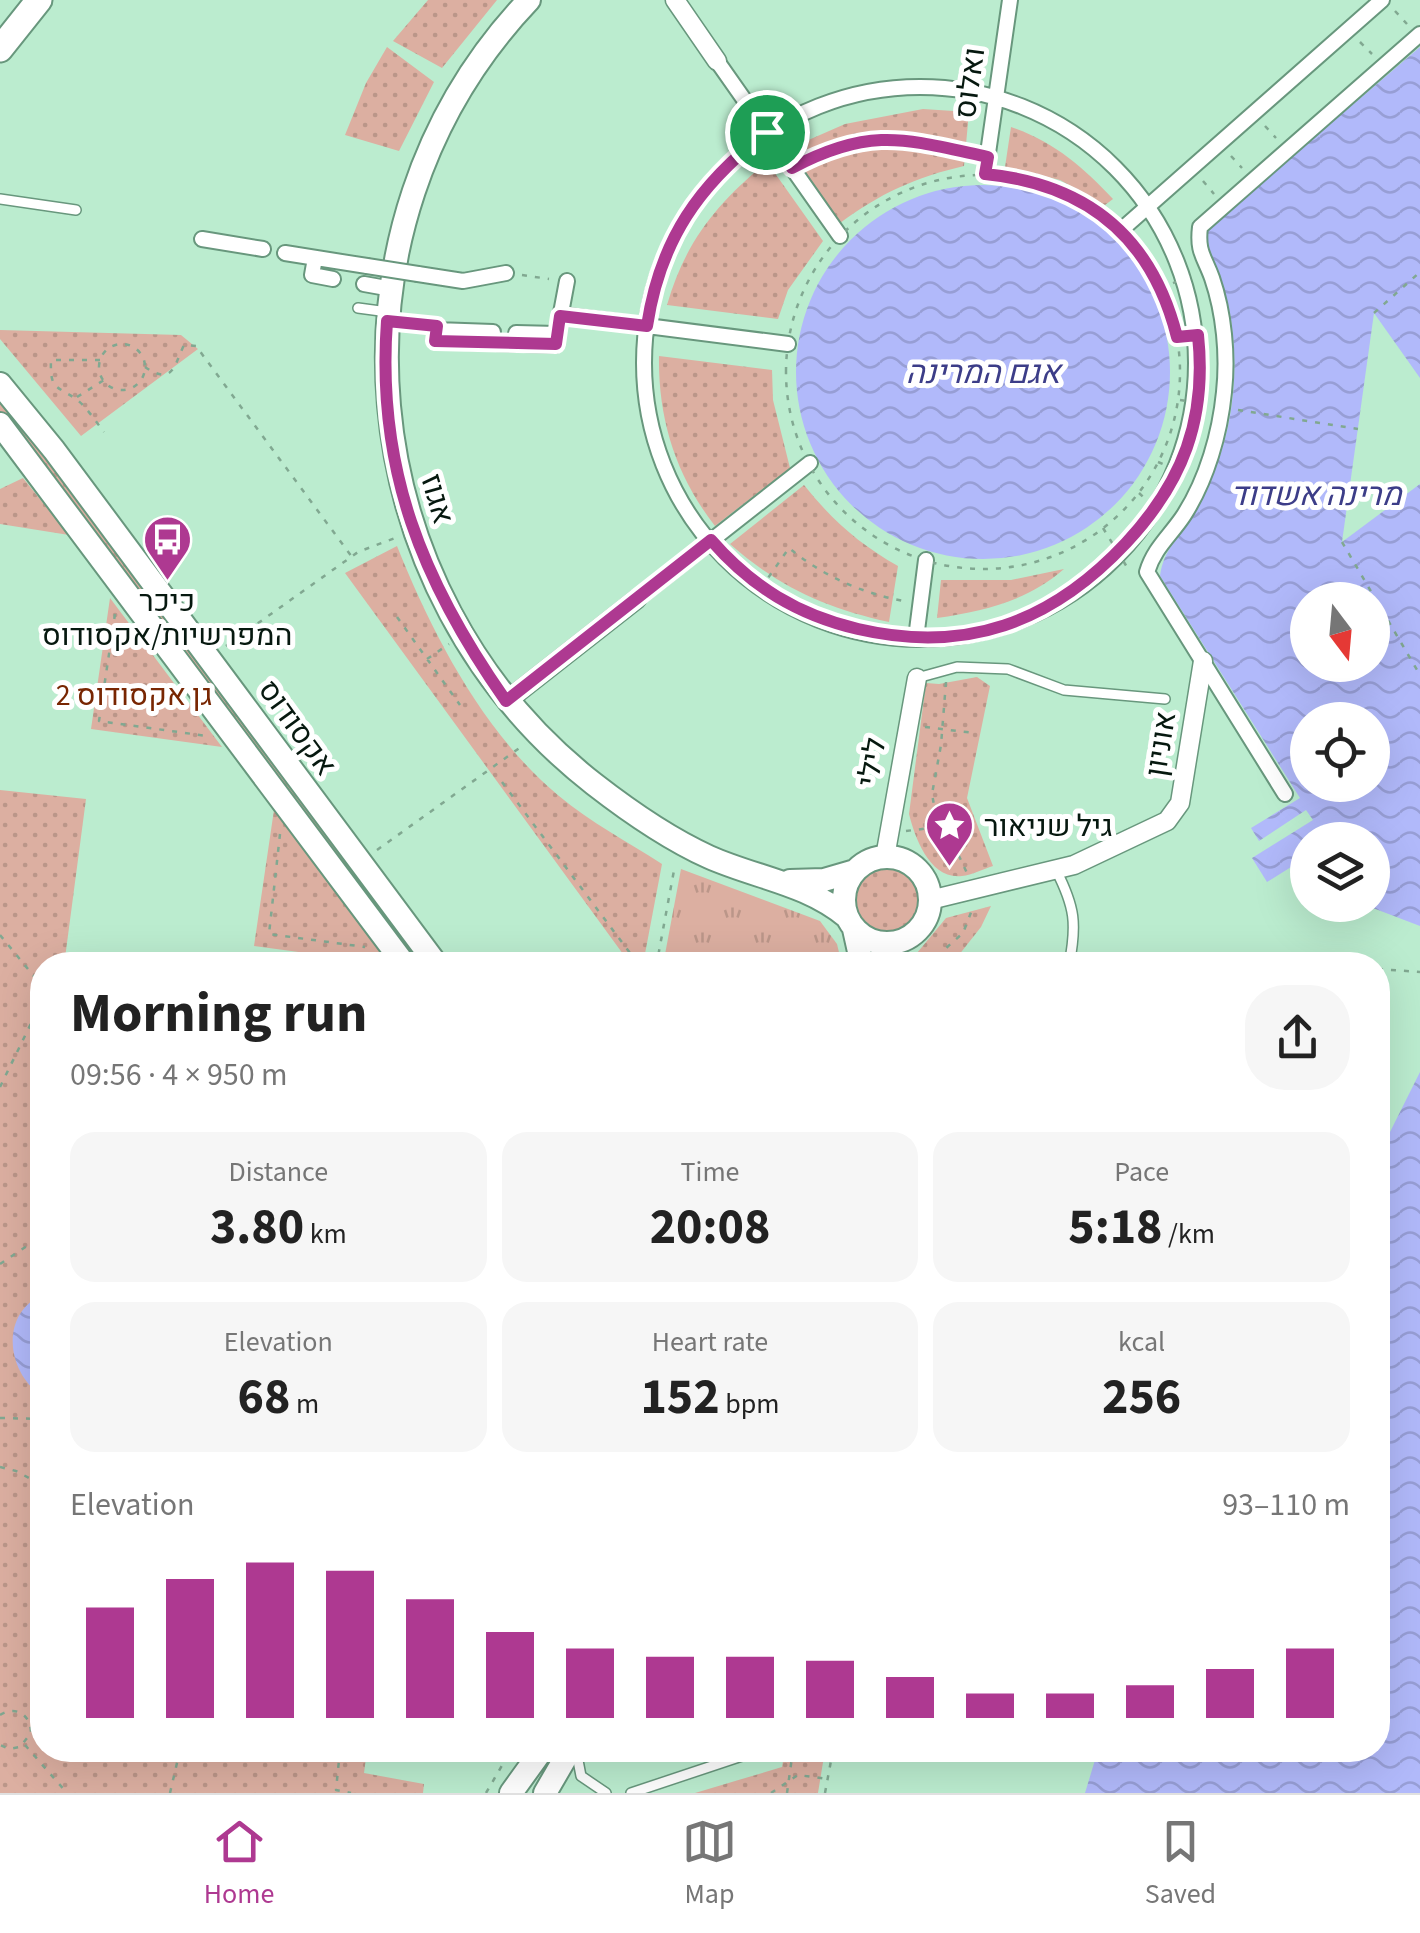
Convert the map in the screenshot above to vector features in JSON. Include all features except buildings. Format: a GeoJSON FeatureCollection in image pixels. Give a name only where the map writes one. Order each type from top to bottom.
{"type":"FeatureCollection","features":[{"type":"Feature","properties":{"kind":"main road"},"geometry":{"type":"LineString","coordinates":[[0,49],[39,0]]}},
{"type":"Feature","properties":{"kind":"street","name":"אגוז"},"geometry":{"type":"LineString","coordinates":[[529,0],[486,48],[460,86],[423,168],[408,214],[389,307],[385,382],[389,428],[413,530],[429,572],[462,634],[506,701],[538,734],[614,799],[679,841],[712,858],[777,879],[831,904],[856,941]]}},
{"type":"Feature","properties":{"kind":"street"},"geometry":{"type":"LineString","coordinates":[[675,0],[840,236]]}},
{"type":"Feature","properties":{"kind":"street","name":"ואלוס"},"geometry":{"type":"LineString","coordinates":[[985,174],[1010,0]]}},
{"type":"Feature","properties":{"kind":"street"},"geometry":{"type":"LineString","coordinates":[[1120,231],[1383,0]]}},
{"type":"Feature","properties":{"kind":"street"},"geometry":{"type":"LineString","coordinates":[[1285,794],[1148,572],[1152,554],[1186,512],[1201,481],[1223,406],[1225,354],[1221,315],[1212,277],[1198,248],[1200,228],[1419,35]]}},
{"type":"Feature","properties":{"kind":"street"},"geometry":{"type":"LineString","coordinates":[[904,87],[996,96],[1042,115],[1104,158],[1188,277],[1201,368],[1199,403],[1179,471],[1141,527],[1094,574],[1067,596],[1009,624],[974,635],[916,638],[856,628],[806,614],[761,588],[711,540],[682,504],[665,472],[643,381],[651,299],[671,239],[712,180],[738,154],[767,132],[831,100],[904,87]]}},
{"type":"Feature","properties":{"kind":"street"},"geometry":{"type":"LineString","coordinates":[[202,239],[264,249]]}},
{"type":"Feature","properties":{"kind":"street"},"geometry":{"type":"LineString","coordinates":[[285,252],[463,282],[506,273]]}},
{"type":"Feature","properties":{"kind":"street"},"geometry":{"type":"LineString","coordinates":[[316,258],[312,276],[333,279]]}},
{"type":"Feature","properties":{"kind":"street"},"geometry":{"type":"LineString","coordinates":[[364,284],[389,307],[437,326],[435,341],[556,344],[566,281]]}},
{"type":"Feature","properties":{"kind":"street"},"geometry":{"type":"LineString","coordinates":[[560,316],[788,344]]}},
{"type":"Feature","properties":{"kind":"street"},"geometry":{"type":"LineString","coordinates":[[436,330],[493,332]]}},
{"type":"Feature","properties":{"kind":"street"},"geometry":{"type":"LineString","coordinates":[[516,333],[557,334]]}},
{"type":"Feature","properties":{"kind":"street","name":"אקסודוס"},"geometry":{"type":"LineString","coordinates":[[0,384],[54,450],[427,952]]}},
{"type":"Feature","properties":{"kind":"street","name":"אקסודוס"},"geometry":{"type":"LineString","coordinates":[[0,424],[396,952]]}},
{"type":"Feature","properties":{"kind":"street"},"geometry":{"type":"LineString","coordinates":[[506,701],[810,463]]}},
{"type":"Feature","properties":{"kind":"street"},"geometry":{"type":"LineString","coordinates":[[916,638],[926,560]]}},
{"type":"Feature","properties":{"kind":"street","name":"אוניון"},"geometry":{"type":"LineString","coordinates":[[930,900],[1074,866],[1167,821],[1180,803],[1203,661]]}},
{"type":"Feature","properties":{"kind":"street","name":"לילי"},"geometry":{"type":"LineString","coordinates":[[885,856],[918,678]]}},
{"type":"Feature","properties":{"kind":"street"},"geometry":{"type":"LineString","coordinates":[[893,952],[878,943],[856,941],[844,893],[854,871],[863,863],[885,856],[910,863],[920,873],[930,900],[923,924],[903,952]]}},
{"type":"Feature","properties":{"kind":"street","name":"אגוז"},"geometry":{"type":"LineString","coordinates":[[777,879],[813,882],[854,871]]}},
{"type":"Feature","properties":{"kind":"street"},"geometry":{"type":"LineString","coordinates":[[511,1793],[533,1762]]}},
{"type":"Feature","properties":{"kind":"street"},"geometry":{"type":"LineString","coordinates":[[545,1793],[565,1762]]}},
{"type":"Feature","properties":{"kind":"lane"},"geometry":{"type":"LineString","coordinates":[[0,200],[76,210]]}},
{"type":"Feature","properties":{"kind":"lane"},"geometry":{"type":"LineString","coordinates":[[358,308],[389,307]]}},
{"type":"Feature","properties":{"kind":"lane"},"geometry":{"type":"LineString","coordinates":[[918,678],[946,670],[1008,669],[1064,690],[1165,699]]}},
{"type":"Feature","properties":{"kind":"lane"},"geometry":{"type":"LineString","coordinates":[[1056,870],[1074,912],[1072,952]]}},
{"type":"Feature","properties":{"kind":"lane"},"geometry":{"type":"LineString","coordinates":[[576,1762],[580,1776],[606,1793]]}},
{"type":"Feature","properties":{"kind":"lane"},"geometry":{"type":"LineString","coordinates":[[631,1793],[724,1762]]}},
{"type":"Feature","properties":{"kind":"path"},"geometry":{"type":"LineString","coordinates":[[1383,0],[1419,35]]}},
{"type":"Feature","properties":{"kind":"path"},"geometry":{"type":"LineString","coordinates":[[1348,29],[1383,66]]}},
{"type":"Feature","properties":{"kind":"path"},"geometry":{"type":"LineString","coordinates":[[1254,113],[1288,150]]}},
{"type":"Feature","properties":{"kind":"path"},"geometry":{"type":"LineString","coordinates":[[792,168],[860,140],[922,143],[988,157]]}},
{"type":"Feature","properties":{"kind":"path"},"geometry":{"type":"LineString","coordinates":[[1220,143],[1253,181]]}},
{"type":"Feature","properties":{"kind":"path"},"geometry":{"type":"LineString","coordinates":[[1192,168],[1216,197]]}},
{"type":"Feature","properties":{"kind":"path"},"geometry":{"type":"LineString","coordinates":[[985,174],[1038,182],[1065,192],[1091,206],[1120,231],[1138,250],[1161,288],[1181,362],[1178,400],[1166,444],[1148,479],[1121,511],[1086,538],[1060,552],[1004,568],[974,569],[926,560],[871,535],[826,490],[797,439],[789,409],[788,344],[802,291],[840,236],[899,194],[928,183],[985,174]]}},
{"type":"Feature","properties":{"kind":"path"},"geometry":{"type":"LineString","coordinates":[[1374,312],[1420,272]]}},
{"type":"Feature","properties":{"kind":"path"},"geometry":{"type":"LineString","coordinates":[[506,273],[566,281]]}},
{"type":"Feature","properties":{"kind":"path"},"geometry":{"type":"LineString","coordinates":[[1161,288],[1188,277]]}},
{"type":"Feature","properties":{"kind":"path"},"geometry":{"type":"LineString","coordinates":[[1177,337],[1198,335]]}},
{"type":"Feature","properties":{"kind":"path"},"geometry":{"type":"LineString","coordinates":[[126,344],[142,354],[145,367],[141,380],[130,388],[115,389],[104,380],[100,360],[107,349],[126,344]]}},
{"type":"Feature","properties":{"kind":"path"},"geometry":{"type":"LineString","coordinates":[[145,367],[156,374],[166,374],[177,367],[184,346],[196,346],[352,557]]}},
{"type":"Feature","properties":{"kind":"path"},"geometry":{"type":"LineString","coordinates":[[100,360],[51,360],[50,379],[59,390],[76,398],[104,432]]}},
{"type":"Feature","properties":{"kind":"path"},"geometry":{"type":"LineString","coordinates":[[76,398],[104,380]]}},
{"type":"Feature","properties":{"kind":"path"},"geometry":{"type":"LineString","coordinates":[[1178,400],[1199,403]]}},
{"type":"Feature","properties":{"kind":"path"},"geometry":{"type":"LineString","coordinates":[[1231,409],[1358,428]]}},
{"type":"Feature","properties":{"kind":"path"},"geometry":{"type":"LineString","coordinates":[[1158,462],[1179,471]]}},
{"type":"Feature","properties":{"kind":"path"},"geometry":{"type":"LineString","coordinates":[[208,659],[352,557],[413,530]]}},
{"type":"Feature","properties":{"kind":"path"},"geometry":{"type":"LineString","coordinates":[[1342,542],[1420,675]]}},
{"type":"Feature","properties":{"kind":"path"},"geometry":{"type":"LineString","coordinates":[[761,588],[789,548],[808,564],[871,595],[920,604]]}},
{"type":"Feature","properties":{"kind":"path"},"geometry":{"type":"LineString","coordinates":[[119,583],[99,721],[237,740]]}},
{"type":"Feature","properties":{"kind":"path"},"geometry":{"type":"LineString","coordinates":[[397,617],[460,705]]}},
{"type":"Feature","properties":{"kind":"path"},"geometry":{"type":"LineString","coordinates":[[427,660],[462,634]]}},
{"type":"Feature","properties":{"kind":"path"},"geometry":{"type":"LineString","coordinates":[[942,952],[964,933],[972,918],[971,890],[963,860],[952,840],[938,827],[932,794],[946,670]]}},
{"type":"Feature","properties":{"kind":"path"},"geometry":{"type":"LineString","coordinates":[[909,726],[974,733]]}},
{"type":"Feature","properties":{"kind":"path"},"geometry":{"type":"LineString","coordinates":[[390,840],[538,734]]}},
{"type":"Feature","properties":{"kind":"path"},"geometry":{"type":"LineString","coordinates":[[502,782],[629,952]]}},
{"type":"Feature","properties":{"kind":"path"},"geometry":{"type":"LineString","coordinates":[[284,803],[269,934],[367,952]]}},
{"type":"Feature","properties":{"kind":"path"},"geometry":{"type":"LineString","coordinates":[[890,832],[938,827]]}},
{"type":"Feature","properties":{"kind":"path"},"geometry":{"type":"LineString","coordinates":[[660,952],[679,841]]}},
{"type":"Feature","properties":{"kind":"path"},"geometry":{"type":"LineString","coordinates":[[0,935],[30,971]]}},
{"type":"Feature","properties":{"kind":"path"},"geometry":{"type":"LineString","coordinates":[[856,941],[892,952]]}},
{"type":"Feature","properties":{"kind":"path"},"geometry":{"type":"LineString","coordinates":[[1390,971],[1420,972]]}},
{"type":"Feature","properties":{"kind":"path"},"geometry":{"type":"LineString","coordinates":[[0,1086],[30,1025]]}},
{"type":"Feature","properties":{"kind":"path"},"geometry":{"type":"LineString","coordinates":[[0,1264],[30,1243]]}},
{"type":"Feature","properties":{"kind":"path"},"geometry":{"type":"LineString","coordinates":[[0,1418],[30,1419]]}},
{"type":"Feature","properties":{"kind":"path"},"geometry":{"type":"LineString","coordinates":[[0,1467],[30,1478]]}},
{"type":"Feature","properties":{"kind":"path"},"geometry":{"type":"LineString","coordinates":[[0,1714],[20,1712],[30,1724]]}},
{"type":"Feature","properties":{"kind":"path"},"geometry":{"type":"LineString","coordinates":[[0,1745],[9,1749],[25,1744],[30,1736]]}},
{"type":"Feature","properties":{"kind":"path"},"geometry":{"type":"LineString","coordinates":[[25,1744],[30,1750]]}},
{"type":"Feature","properties":{"kind":"path"},"geometry":{"type":"LineString","coordinates":[[40,1762],[67,1793]]}},
{"type":"Feature","properties":{"kind":"path"},"geometry":{"type":"LineString","coordinates":[[170,1793],[177,1762]]}},
{"type":"Feature","properties":{"kind":"path"},"geometry":{"type":"LineString","coordinates":[[339,1762],[335,1792],[351,1793]]}},
{"type":"Feature","properties":{"kind":"path"},"geometry":{"type":"LineString","coordinates":[[486,1793],[504,1762]]}},
{"type":"Feature","properties":{"kind":"path"},"geometry":{"type":"LineString","coordinates":[[787,1793],[792,1762]]}},
{"type":"Feature","properties":{"kind":"path"},"geometry":{"type":"LineString","coordinates":[[825,1793],[830,1762]]}},
{"type":"Feature","properties":{"kind":"path"},"geometry":{"type":"LineString","coordinates":[[771,1793],[798,1775],[828,1779]]}},
{"type":"Feature","properties":{"kind":"green space"},"geometry":{"type":"Polygon","coordinates":[[[428,0],[497,0],[442,68],[393,41],[428,0]]]}},
{"type":"Feature","properties":{"kind":"green space"},"geometry":{"type":"Polygon","coordinates":[[[387,47],[434,82],[399,151],[345,135],[366,83],[387,47]]]}},
{"type":"Feature","properties":{"kind":"green space"},"geometry":{"type":"Polygon","coordinates":[[[923,109],[969,112],[964,166],[899,188],[840,223],[788,149],[845,124],[923,109]]]}},
{"type":"Feature","properties":{"kind":"green space"},"geometry":{"type":"Polygon","coordinates":[[[1011,127],[1066,156],[1113,199],[1105,205],[1060,180],[1005,167],[1011,127]]]}},
{"type":"Feature","properties":{"kind":"green space"},"geometry":{"type":"Polygon","coordinates":[[[767,162],[823,241],[788,290],[778,319],[667,305],[683,262],[705,225],[767,162]]]}},
{"type":"Feature","properties":{"kind":"green space"},"geometry":{"type":"Polygon","coordinates":[[[0,330],[181,335],[198,349],[81,436],[0,339],[0,330]]]}},
{"type":"Feature","properties":{"kind":"green space"},"geometry":{"type":"Polygon","coordinates":[[[659,356],[772,370],[773,400],[790,468],[715,526],[690,487],[672,446],[662,402],[659,356]]]}},
{"type":"Feature","properties":{"kind":"green space"},"geometry":{"type":"Polygon","coordinates":[[[0,393],[427,952],[402,952],[0,413],[0,393]]]}},
{"type":"Feature","properties":{"kind":"green space"},"geometry":{"type":"Polygon","coordinates":[[[23,478],[69,535],[0,524],[0,489],[23,478]]]}},
{"type":"Feature","properties":{"kind":"green space"},"geometry":{"type":"Polygon","coordinates":[[[804,485],[847,530],[898,566],[889,622],[804,594],[730,544],[804,485]]]}},
{"type":"Feature","properties":{"kind":"green space"},"geometry":{"type":"Polygon","coordinates":[[[397,546],[444,647],[507,743],[559,796],[662,864],[645,952],[622,952],[345,573],[397,546]]]}},
{"type":"Feature","properties":{"kind":"green space"},"geometry":{"type":"Polygon","coordinates":[[[1064,569],[1005,603],[937,618],[941,580],[1011,580],[1064,569]]]}},
{"type":"Feature","properties":{"kind":"green space","name":"גן אקסודוס 2"},"geometry":{"type":"Polygon","coordinates":[[[110,598],[222,747],[91,729],[110,598]]]}},
{"type":"Feature","properties":{"kind":"green space"},"geometry":{"type":"Polygon","coordinates":[[[977,677],[990,686],[967,798],[993,866],[966,875],[951,875],[926,856],[909,814],[926,683],[977,677]]]}},
{"type":"Feature","properties":{"kind":"green space"},"geometry":{"type":"Polygon","coordinates":[[[0,790],[86,799],[66,952],[30,952],[30,1762],[365,1762],[364,1773],[424,1784],[423,1793],[0,1793],[0,790]]]}},
{"type":"Feature","properties":{"kind":"green space"},"geometry":{"type":"Polygon","coordinates":[[[275,803],[385,952],[299,952],[254,946],[275,803]]]}},
{"type":"Feature","properties":{"kind":"green space"},"geometry":{"type":"Polygon","coordinates":[[[887,864],[901,866],[913,874],[921,886],[921,914],[913,926],[901,934],[887,936],[873,934],[861,926],[853,914],[851,900],[853,886],[861,874],[873,866],[887,864]]]}},
{"type":"Feature","properties":{"kind":"green space"},"geometry":{"type":"Polygon","coordinates":[[[681,869],[820,921],[839,952],[665,952],[681,869]]]}},
{"type":"Feature","properties":{"kind":"green space"},"geometry":{"type":"Polygon","coordinates":[[[991,906],[981,927],[961,952],[918,952],[946,918],[991,906]]]}},
{"type":"Feature","properties":{"kind":"green space"},"geometry":{"type":"Polygon","coordinates":[[[783,1762],[823,1762],[818,1793],[695,1793],[782,1767],[783,1762]]]}},
{"type":"Feature","properties":{"kind":"water","name":"מרינה אשדוד"},"geometry":{"type":"Polygon","coordinates":[[[1420,47],[1420,926],[1390,915],[1390,822],[1310,822],[1313,820],[1306,810],[1259,841],[1251,828],[1293,802],[1390,802],[1390,702],[1290,702],[1290,782],[1160,576],[1168,551],[1192,517],[1210,481],[1232,403],[1231,322],[1208,229],[1420,47]]]}},
{"type":"Feature","properties":{"kind":"water","name":"אגם המרינה"},"geometry":{"type":"Polygon","coordinates":[[[983,185],[1055,199],[1102,227],[1128,253],[1156,300],[1170,372],[1156,444],[1128,491],[1102,517],[1055,545],[983,559],[911,545],[864,517],[838,491],[810,444],[796,372],[810,300],[838,253],[864,227],[911,199],[983,185]]]}},
{"type":"Feature","properties":{"kind":"water","name":"מרינה אשדוד"},"geometry":{"type":"Polygon","coordinates":[[[1290,834],[1290,868],[1267,882],[1252,858],[1290,834]]]}},
{"type":"Feature","properties":{"kind":"water"},"geometry":{"type":"Polygon","coordinates":[[[1420,1072],[1420,1793],[1085,1793],[1094,1762],[1390,1762],[1390,1132],[1420,1072]]]}},
{"type":"Feature","properties":{"kind":"water"},"geometry":{"type":"Polygon","coordinates":[[[28,1304],[30,1386],[15,1359],[13,1344],[19,1315],[28,1304]]]}},
{"type":"Feature","properties":{"kind":"pier"},"geometry":{"type":"Polygon","coordinates":[[[1374,313],[1420,378],[1420,484],[1342,542],[1374,313]]]}},
{"type":"Feature","properties":{"kind":"place","name":"כיכר המפרשיות/אקסודוס"},"geometry":{"type":"Point","coordinates":[167,582]}},
{"type":"Feature","properties":{"kind":"place","name":"גיל שניאור"},"geometry":{"type":"Point","coordinates":[949,868]}},
{"type":"Feature","properties":{"kind":"route"},"geometry":{"type":"LineString","coordinates":[[767,132],[792,168],[860,140],[922,143],[988,157],[985,174],[1038,182],[1065,192],[1113,222],[1154,274],[1177,337],[1198,335],[1199,403],[1179,471],[1141,527],[1094,574],[1067,596],[1009,624],[974,635],[938,640],[840,624],[806,614],[779,600],[746,577],[711,540],[506,701],[445,606],[413,530],[389,428],[385,382],[387,321],[437,326],[435,341],[556,344],[560,316],[647,326],[651,299],[671,239],[712,180],[767,132]]}}]}
